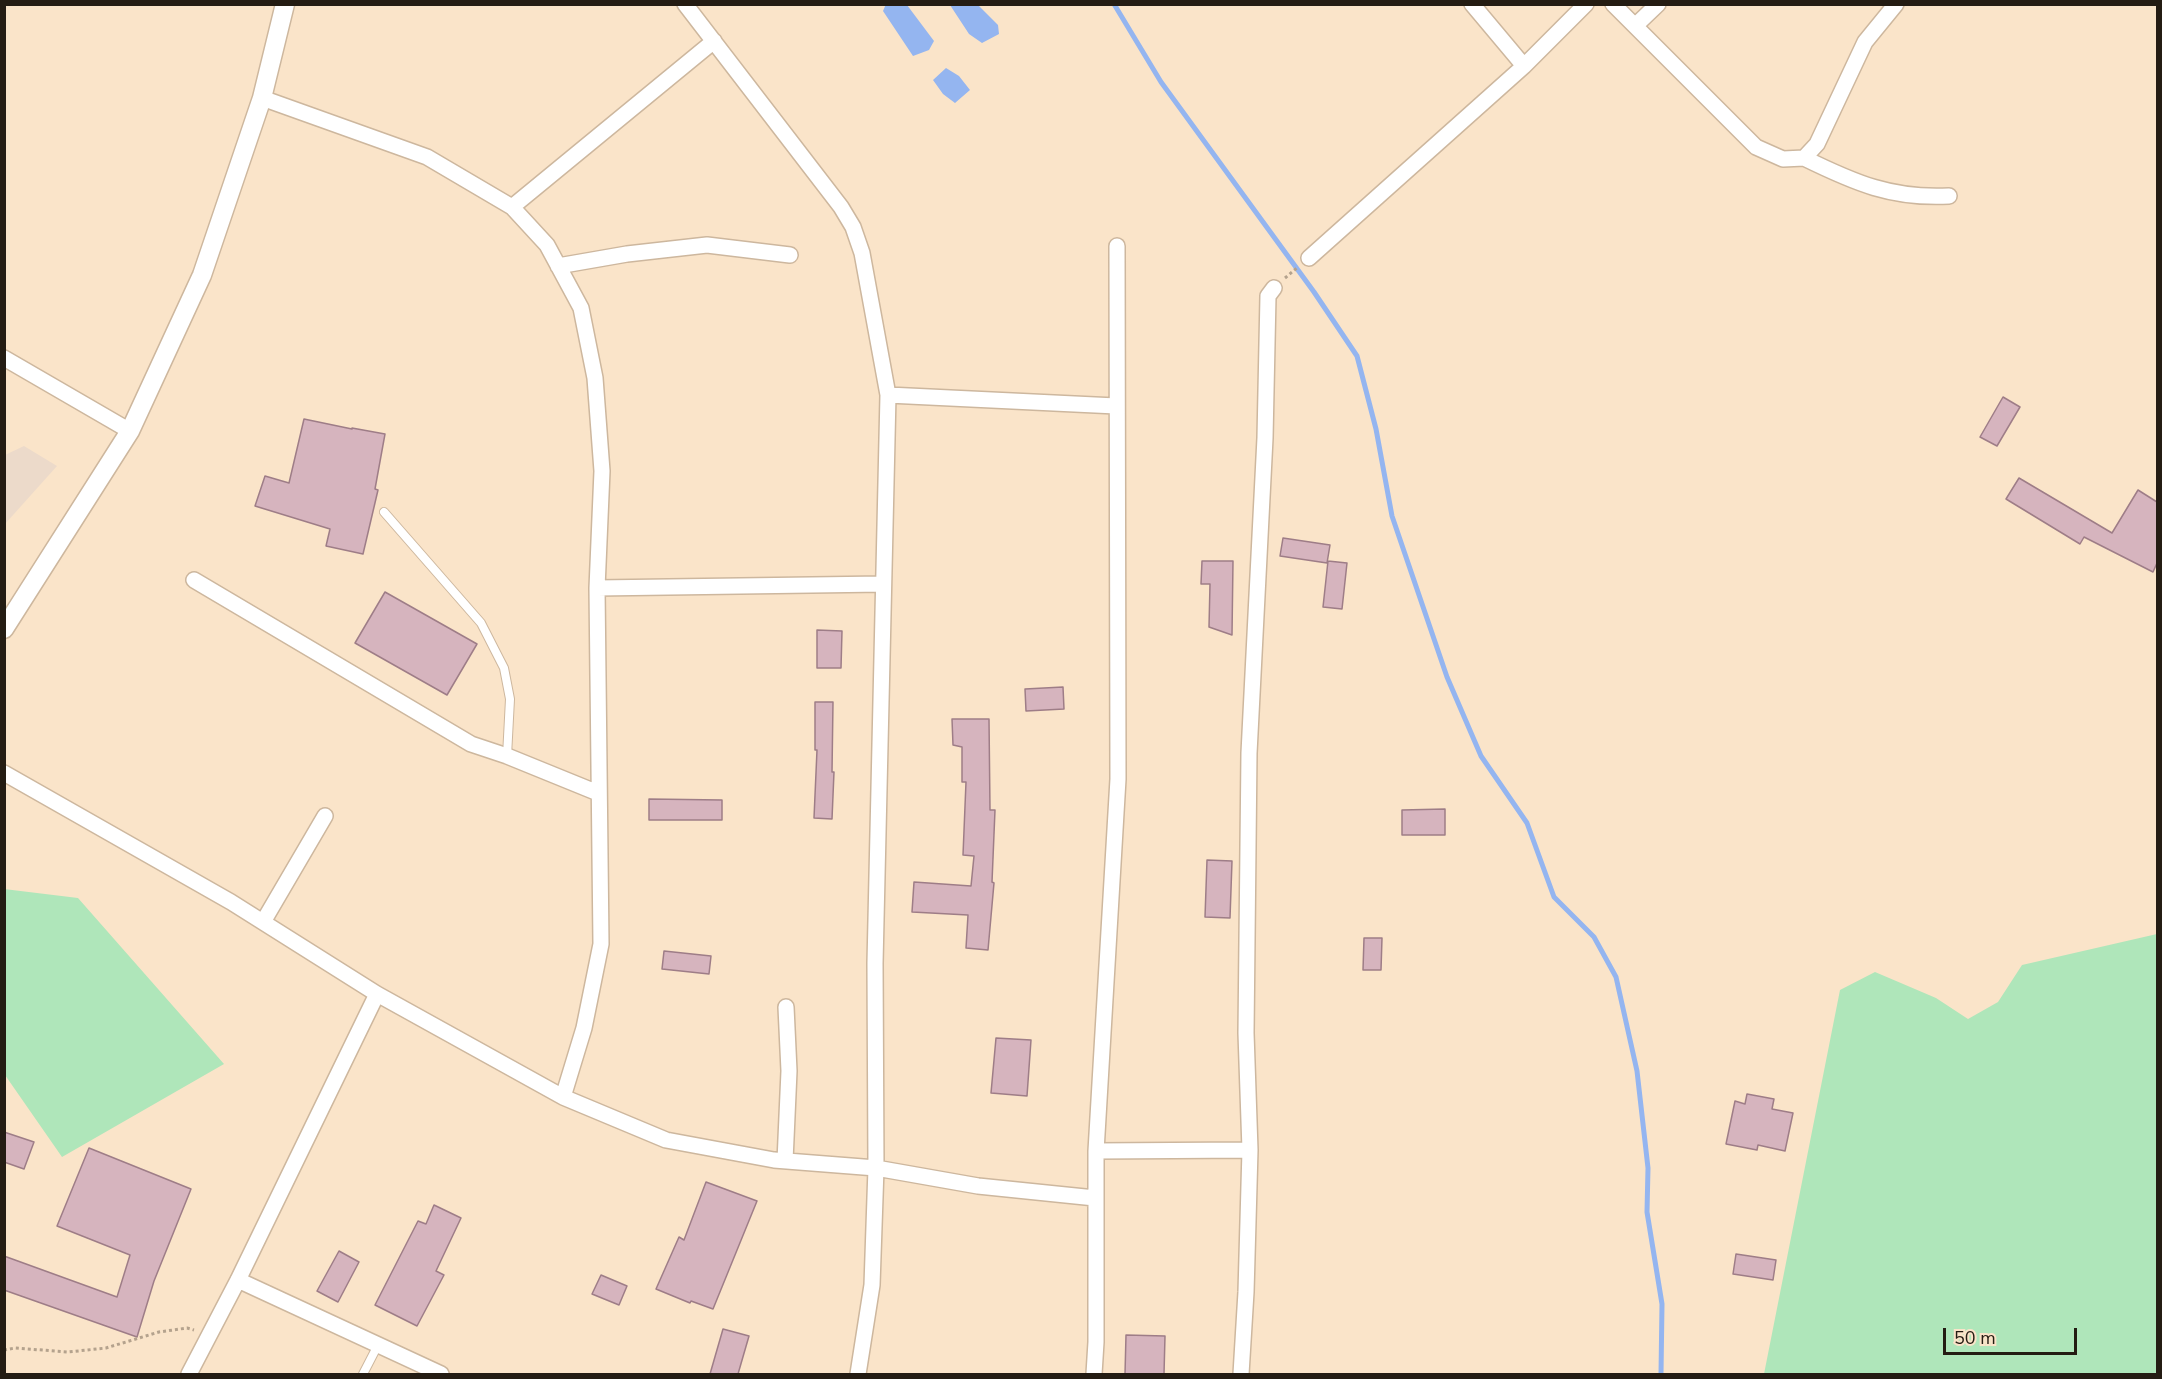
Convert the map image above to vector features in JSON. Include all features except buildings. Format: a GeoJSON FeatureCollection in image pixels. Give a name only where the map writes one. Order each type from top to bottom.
{"type":"FeatureCollection","features":[{"type":"Feature","properties":{"kind":"street"},"geometry":{"type":"LineString","coordinates":[[4,629],[130,431],[202,275],[262,98],[285,4]]}},
{"type":"Feature","properties":{"kind":"street"},"geometry":{"type":"LineString","coordinates":[[685,4],[841,207],[853,227],[862,253],[888,395],[875,963],[876,1168],[872,1285],[858,1374]]}},
{"type":"Feature","properties":{"kind":"street"},"geometry":{"type":"LineString","coordinates":[[1472,4],[1524,66]]}},
{"type":"Feature","properties":{"kind":"street"},"geometry":{"type":"LineString","coordinates":[[1309,258],[1524,66],[1586,4]]}},
{"type":"Feature","properties":{"kind":"street"},"geometry":{"type":"LineString","coordinates":[[1613,4],[1756,147],[1783,159],[1804,158],[1844,177],[1899,195],[1949,196]]}},
{"type":"Feature","properties":{"kind":"street"},"geometry":{"type":"LineString","coordinates":[[1635,26],[1658,4]]}},
{"type":"Feature","properties":{"kind":"street"},"geometry":{"type":"LineString","coordinates":[[1804,158],[1817,144],[1865,42],[1896,4]]}},
{"type":"Feature","properties":{"kind":"street"},"geometry":{"type":"LineString","coordinates":[[512,207],[714,41]]}},
{"type":"Feature","properties":{"kind":"street"},"geometry":{"type":"LineString","coordinates":[[262,98],[427,157],[512,207],[547,245],[581,308],[595,378],[602,471],[597,588],[601,944],[584,1028],[563,1097]]}},
{"type":"Feature","properties":{"kind":"street"},"geometry":{"type":"LineString","coordinates":[[558,266],[627,254],[707,245],[790,255]]}},
{"type":"Feature","properties":{"kind":"street"},"geometry":{"type":"LineString","coordinates":[[1094,1374],[1096,1150],[1118,779],[1117,246]]}},
{"type":"Feature","properties":{"kind":"street"},"geometry":{"type":"LineString","coordinates":[[1241,1374],[1250,1150],[1246,1033],[1250,753],[1265,438],[1268,296],[1274,288]]}},
{"type":"Feature","properties":{"kind":"street"},"geometry":{"type":"LineString","coordinates":[[4,358],[130,431]]}},
{"type":"Feature","properties":{"kind":"street"},"geometry":{"type":"LineString","coordinates":[[888,395],[1116,406]]}},
{"type":"Feature","properties":{"kind":"street"},"geometry":{"type":"LineString","coordinates":[[194,580],[471,744],[507,756],[598,794]]}},
{"type":"Feature","properties":{"kind":"street"},"geometry":{"type":"LineString","coordinates":[[597,588],[883,584]]}},
{"type":"Feature","properties":{"kind":"street"},"geometry":{"type":"LineString","coordinates":[[4,773],[231,902],[377,994],[563,1097],[666,1140],[785,1161],[876,1168],[978,1186],[1095,1198]]}},
{"type":"Feature","properties":{"kind":"street"},"geometry":{"type":"LineString","coordinates":[[263,922],[325,816]]}},
{"type":"Feature","properties":{"kind":"street"},"geometry":{"type":"LineString","coordinates":[[189,1374],[238,1280],[377,994]]}},
{"type":"Feature","properties":{"kind":"street"},"geometry":{"type":"LineString","coordinates":[[785,1161],[789,1071],[786,1006]]}},
{"type":"Feature","properties":{"kind":"street"},"geometry":{"type":"LineString","coordinates":[[1096,1150],[1250,1150]]}},
{"type":"Feature","properties":{"kind":"street"},"geometry":{"type":"LineString","coordinates":[[238,1280],[441,1374]]}},
{"type":"Feature","properties":{"kind":"lane"},"geometry":{"type":"LineString","coordinates":[[384,512],[481,623],[504,668],[510,699],[507,756]]}},
{"type":"Feature","properties":{"kind":"lane"},"geometry":{"type":"LineString","coordinates":[[363,1374],[378,1345]]}},
{"type":"Feature","properties":{"kind":"path"},"geometry":{"type":"LineString","coordinates":[[1274,288],[1309,258]]}},
{"type":"Feature","properties":{"kind":"path"},"geometry":{"type":"LineString","coordinates":[[4,1350],[15,1348],[68,1352],[106,1348],[159,1332],[187,1328],[210,1334]]}},
{"type":"Feature","properties":{"kind":"shaded area"},"geometry":{"type":"Polygon","coordinates":[[[24,446],[57,466],[5,524],[5,455],[24,446]]]}},
{"type":"Feature","properties":{"kind":"green space"},"geometry":{"type":"Polygon","coordinates":[[[4,889],[78,898],[224,1064],[62,1157],[5,1075],[4,889]]]}},
{"type":"Feature","properties":{"kind":"green space"},"geometry":{"type":"Polygon","coordinates":[[[2157,934],[2157,1374],[1764,1374],[1840,990],[1875,972],[1936,998],[1968,1019],[1998,1002],[2022,965],[2157,934]]]}},
{"type":"Feature","properties":{"kind":"water"},"geometry":{"type":"Polygon","coordinates":[[[886,4],[907,5],[934,41],[929,50],[913,56],[883,11],[886,4]]]}},
{"type":"Feature","properties":{"kind":"water"},"geometry":{"type":"Polygon","coordinates":[[[950,5],[978,5],[998,25],[999,34],[982,43],[969,34],[950,5]]]}},
{"type":"Feature","properties":{"kind":"water"},"geometry":{"type":"Polygon","coordinates":[[[946,68],[959,76],[970,90],[955,103],[943,94],[933,80],[946,68]]]}},
{"type":"Feature","properties":{"kind":"waterway"},"geometry":{"type":"LineString","coordinates":[[1114,4],[1161,82],[1314,292],[1357,356],[1376,429],[1392,516],[1447,677],[1481,756],[1527,823],[1554,897],[1594,937],[1616,977],[1637,1071],[1648,1168],[1647,1212],[1662,1304],[1661,1374]]}}]}
